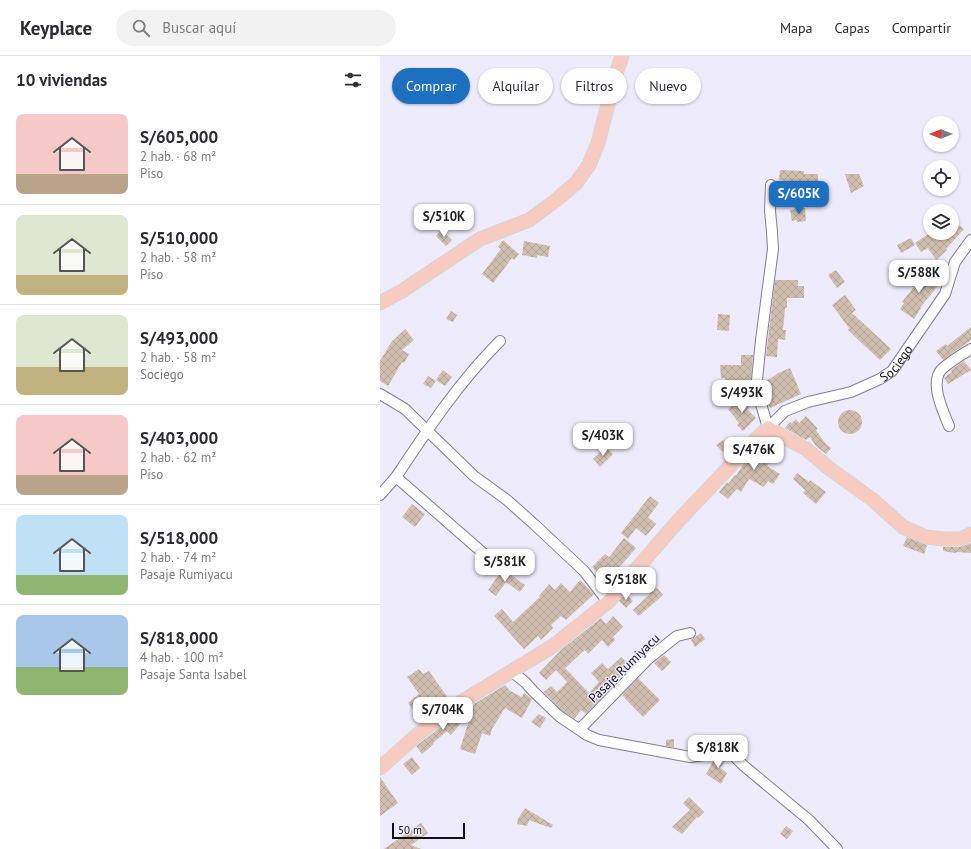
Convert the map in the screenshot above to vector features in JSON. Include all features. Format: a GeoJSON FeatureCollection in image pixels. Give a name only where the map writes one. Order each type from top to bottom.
{"type":"FeatureCollection","features":[{"type":"Feature","properties":{"kind":"main road"},"geometry":{"type":"LineString","coordinates":[[380,303],[402,291],[480,239],[529,220],[576,183],[589,165],[598,143],[622,56]]}},
{"type":"Feature","properties":{"kind":"main road"},"geometry":{"type":"LineString","coordinates":[[380,768],[417,735],[458,704],[553,646],[608,602],[678,521],[768,428],[806,450],[873,500],[903,527],[926,536],[944,539],[960,539],[971,534]]}},
{"type":"Feature","properties":{"kind":"street"},"geometry":{"type":"LineString","coordinates":[[768,428],[759,397],[757,380],[760,340],[772,249],[770,210],[771,185]]}},
{"type":"Feature","properties":{"kind":"street","name":"Sociego"},"geometry":{"type":"LineString","coordinates":[[768,428],[785,411],[808,402],[851,392],[880,379],[892,370],[945,294],[954,262],[971,240]]}},
{"type":"Feature","properties":{"kind":"street"},"geometry":{"type":"LineString","coordinates":[[380,495],[396,477],[427,430],[455,392],[484,357],[500,341]]}},
{"type":"Feature","properties":{"kind":"street"},"geometry":{"type":"LineString","coordinates":[[948,426],[936,383],[938,376],[941,370],[971,349]]}},
{"type":"Feature","properties":{"kind":"street"},"geometry":{"type":"LineString","coordinates":[[380,394],[405,409],[474,476],[535,524],[579,566],[608,602]]}},
{"type":"Feature","properties":{"kind":"street"},"geometry":{"type":"LineString","coordinates":[[396,477],[491,560]]}},
{"type":"Feature","properties":{"kind":"street","name":"Pasaje Rumiyacu"},"geometry":{"type":"LineString","coordinates":[[580,729],[648,659],[677,636],[690,632]]}},
{"type":"Feature","properties":{"kind":"street"},"geometry":{"type":"LineString","coordinates":[[510,671],[526,682],[533,691],[559,716],[587,735],[599,740],[690,757],[710,754],[722,745],[749,770],[809,820],[838,849]]}},
{"type":"Feature","properties":{"kind":"building"},"geometry":{"type":"Polygon","coordinates":[[[780,170],[804,171],[804,174],[818,174],[818,182],[811,182],[810,194],[793,193],[793,182],[779,180],[780,170]]]}},
{"type":"Feature","properties":{"kind":"building"},"geometry":{"type":"Polygon","coordinates":[[[845,174],[859,174],[864,186],[851,193],[845,174]]]}},
{"type":"Feature","properties":{"kind":"building"},"geometry":{"type":"Polygon","coordinates":[[[805,208],[806,221],[792,221],[790,210],[805,208]]]}},
{"type":"Feature","properties":{"kind":"building"},"geometry":{"type":"Polygon","coordinates":[[[959,225],[964,229],[959,235],[959,225]]]}},
{"type":"Feature","properties":{"kind":"building"},"geometry":{"type":"Polygon","coordinates":[[[441,230],[452,240],[446,246],[436,236],[441,230]]]}},
{"type":"Feature","properties":{"kind":"building"},"geometry":{"type":"Polygon","coordinates":[[[911,238],[915,245],[901,253],[897,245],[911,238]]]}},
{"type":"Feature","properties":{"kind":"building"},"geometry":{"type":"Polygon","coordinates":[[[923,238],[923,240],[954,240],[946,249],[947,250],[936,260],[928,248],[921,252],[915,243],[923,238]]]}},
{"type":"Feature","properties":{"kind":"building"},"geometry":{"type":"Polygon","coordinates":[[[503,240],[519,254],[514,260],[512,258],[493,283],[482,274],[501,249],[498,247],[503,240]]]}},
{"type":"Feature","properties":{"kind":"building"},"geometry":{"type":"Polygon","coordinates":[[[524,241],[550,246],[548,257],[537,255],[537,258],[522,255],[524,241]]]}},
{"type":"Feature","properties":{"kind":"building"},"geometry":{"type":"Polygon","coordinates":[[[836,270],[845,282],[837,288],[828,275],[836,270]]]}},
{"type":"Feature","properties":{"kind":"building"},"geometry":{"type":"Polygon","coordinates":[[[920,270],[929,277],[931,274],[941,282],[920,308],[914,319],[900,309],[904,303],[902,302],[917,283],[912,280],[920,270]]]}},
{"type":"Feature","properties":{"kind":"building"},"geometry":{"type":"Polygon","coordinates":[[[775,280],[798,280],[798,286],[804,286],[804,298],[787,298],[787,308],[785,308],[783,330],[786,330],[785,340],[778,339],[777,357],[766,356],[775,280]]]}},
{"type":"Feature","properties":{"kind":"building"},"geometry":{"type":"Polygon","coordinates":[[[845,295],[856,310],[852,313],[891,349],[880,360],[848,330],[849,328],[832,305],[845,295]]]}},
{"type":"Feature","properties":{"kind":"building"},"geometry":{"type":"Polygon","coordinates":[[[451,311],[457,315],[453,322],[446,319],[451,311]]]}},
{"type":"Feature","properties":{"kind":"building"},"geometry":{"type":"Polygon","coordinates":[[[718,314],[730,315],[729,331],[717,330],[718,314]]]}},
{"type":"Feature","properties":{"kind":"building"},"geometry":{"type":"Polygon","coordinates":[[[971,327],[971,340],[943,360],[936,351],[946,344],[947,346],[971,327]]]}},
{"type":"Feature","properties":{"kind":"building"},"geometry":{"type":"Polygon","coordinates":[[[405,329],[414,340],[402,350],[409,354],[404,363],[402,362],[388,386],[380,381],[380,361],[392,341],[405,329]]]}},
{"type":"Feature","properties":{"kind":"building"},"geometry":{"type":"Polygon","coordinates":[[[741,355],[753,355],[751,380],[752,394],[727,396],[725,378],[721,378],[720,365],[741,365],[741,355]]]}},
{"type":"Feature","properties":{"kind":"building"},"geometry":{"type":"Polygon","coordinates":[[[964,361],[971,370],[948,384],[944,378],[952,372],[951,370],[964,361]]]}},
{"type":"Feature","properties":{"kind":"building"},"geometry":{"type":"Polygon","coordinates":[[[790,368],[801,394],[770,408],[765,396],[764,382],[776,374],[790,368]]]}},
{"type":"Feature","properties":{"kind":"building"},"geometry":{"type":"Polygon","coordinates":[[[443,370],[452,377],[445,386],[436,380],[443,370]]]}},
{"type":"Feature","properties":{"kind":"building"},"geometry":{"type":"Polygon","coordinates":[[[428,376],[436,381],[431,388],[423,384],[428,376]]]}},
{"type":"Feature","properties":{"kind":"building"},"geometry":{"type":"Polygon","coordinates":[[[742,398],[749,408],[747,409],[756,418],[743,431],[737,425],[739,423],[728,409],[742,398]]]}},
{"type":"Feature","properties":{"kind":"building"},"geometry":{"type":"Polygon","coordinates":[[[850,410],[859,413],[862,422],[859,431],[850,434],[841,431],[838,422],[841,413],[850,410]]]}},
{"type":"Feature","properties":{"kind":"building"},"geometry":{"type":"Polygon","coordinates":[[[806,416],[818,429],[816,430],[824,442],[831,448],[826,454],[816,446],[810,437],[806,440],[785,428],[790,422],[792,423],[796,419],[799,423],[806,416]]]}},
{"type":"Feature","properties":{"kind":"building"},"geometry":{"type":"Polygon","coordinates":[[[723,440],[729,447],[723,452],[716,445],[723,440]]]}},
{"type":"Feature","properties":{"kind":"building"},"geometry":{"type":"Polygon","coordinates":[[[767,440],[779,446],[767,466],[780,474],[773,484],[768,481],[764,487],[749,479],[741,492],[737,489],[728,499],[719,492],[727,482],[728,484],[735,475],[736,476],[744,463],[759,448],[761,449],[767,440]]]}},
{"type":"Feature","properties":{"kind":"building"},"geometry":{"type":"Polygon","coordinates":[[[606,447],[613,454],[600,467],[593,459],[606,447]]]}},
{"type":"Feature","properties":{"kind":"building"},"geometry":{"type":"Polygon","coordinates":[[[797,473],[809,482],[810,480],[826,492],[816,504],[803,493],[805,490],[793,479],[797,473]]]}},
{"type":"Feature","properties":{"kind":"building"},"geometry":{"type":"Polygon","coordinates":[[[650,496],[659,503],[648,517],[656,524],[646,536],[636,528],[628,539],[621,533],[650,496]]]}},
{"type":"Feature","properties":{"kind":"building"},"geometry":{"type":"Polygon","coordinates":[[[412,504],[425,514],[415,527],[402,517],[412,504]]]}},
{"type":"Feature","properties":{"kind":"building"},"geometry":{"type":"Polygon","coordinates":[[[907,537],[927,545],[924,554],[903,546],[907,537]]]}},
{"type":"Feature","properties":{"kind":"building"},"geometry":{"type":"Polygon","coordinates":[[[624,538],[636,548],[607,582],[592,567],[605,554],[609,557],[624,538]]]}},
{"type":"Feature","properties":{"kind":"building"},"geometry":{"type":"Polygon","coordinates":[[[971,543],[971,553],[943,551],[943,547],[960,547],[971,543]]]}},
{"type":"Feature","properties":{"kind":"building"},"geometry":{"type":"Polygon","coordinates":[[[503,569],[525,585],[520,592],[506,582],[496,596],[488,590],[503,569]]]}},
{"type":"Feature","properties":{"kind":"building"},"geometry":{"type":"Polygon","coordinates":[[[645,579],[656,589],[657,588],[663,595],[639,616],[633,610],[650,594],[640,584],[645,579]]]}},
{"type":"Feature","properties":{"kind":"building"},"geometry":{"type":"Polygon","coordinates":[[[580,580],[594,594],[566,620],[561,616],[551,625],[553,628],[541,640],[538,636],[524,649],[494,616],[502,609],[513,622],[540,597],[539,596],[549,584],[555,590],[561,583],[570,592],[580,580]]]}},
{"type":"Feature","properties":{"kind":"building"},"geometry":{"type":"Polygon","coordinates":[[[626,593],[633,601],[626,608],[619,601],[626,593]]]}},
{"type":"Feature","properties":{"kind":"building"},"geometry":{"type":"Polygon","coordinates":[[[613,616],[623,627],[613,637],[615,640],[608,647],[602,640],[588,654],[585,650],[565,668],[589,693],[599,682],[591,673],[602,663],[608,669],[621,657],[630,666],[586,714],[581,710],[574,719],[563,711],[544,692],[551,686],[557,692],[567,682],[556,670],[546,680],[539,673],[562,649],[601,618],[606,624],[613,616]]]}},
{"type":"Feature","properties":{"kind":"building"},"geometry":{"type":"Polygon","coordinates":[[[701,633],[705,639],[695,647],[691,640],[701,633]]]}},
{"type":"Feature","properties":{"kind":"building"},"geometry":{"type":"Polygon","coordinates":[[[664,655],[671,662],[662,671],[654,663],[664,655]]]}},
{"type":"Feature","properties":{"kind":"building"},"geometry":{"type":"Polygon","coordinates":[[[419,669],[423,674],[429,671],[448,698],[419,719],[408,703],[419,694],[407,677],[419,669]]]}},
{"type":"Feature","properties":{"kind":"building"},"geometry":{"type":"Polygon","coordinates":[[[638,678],[660,700],[643,717],[622,695],[638,678]]]}},
{"type":"Feature","properties":{"kind":"building"},"geometry":{"type":"Polygon","coordinates":[[[505,685],[510,691],[522,697],[524,693],[532,699],[522,718],[505,708],[492,729],[490,736],[482,733],[475,754],[460,749],[474,704],[505,685]]]}},
{"type":"Feature","properties":{"kind":"building"},"geometry":{"type":"Polygon","coordinates":[[[466,708],[469,713],[451,735],[447,731],[422,754],[416,746],[466,708]]]}},
{"type":"Feature","properties":{"kind":"building"},"geometry":{"type":"Polygon","coordinates":[[[539,714],[546,718],[540,728],[531,722],[539,714]]]}},
{"type":"Feature","properties":{"kind":"building"},"geometry":{"type":"Polygon","coordinates":[[[674,739],[674,747],[666,746],[666,740],[674,739]]]}},
{"type":"Feature","properties":{"kind":"building"},"geometry":{"type":"Polygon","coordinates":[[[721,752],[727,759],[720,768],[727,773],[721,784],[706,774],[715,758],[721,752]]]}},
{"type":"Feature","properties":{"kind":"building"},"geometry":{"type":"Polygon","coordinates":[[[412,757],[420,768],[412,775],[403,764],[412,757]]]}},
{"type":"Feature","properties":{"kind":"building"},"geometry":{"type":"Polygon","coordinates":[[[380,777],[398,803],[380,816],[380,777]]]}},
{"type":"Feature","properties":{"kind":"building"},"geometry":{"type":"Polygon","coordinates":[[[689,797],[704,812],[698,818],[697,817],[682,834],[672,827],[690,810],[683,803],[689,797]]]}},
{"type":"Feature","properties":{"kind":"building"},"geometry":{"type":"Polygon","coordinates":[[[525,808],[553,825],[551,828],[529,820],[527,826],[517,824],[518,819],[525,808]]]}},
{"type":"Feature","properties":{"kind":"building"},"geometry":{"type":"Polygon","coordinates":[[[421,823],[428,833],[411,845],[421,849],[384,849],[421,823]]]}},
{"type":"Feature","properties":{"kind":"building"},"geometry":{"type":"Polygon","coordinates":[[[786,826],[793,831],[787,839],[780,834],[786,826]]]}}]}
